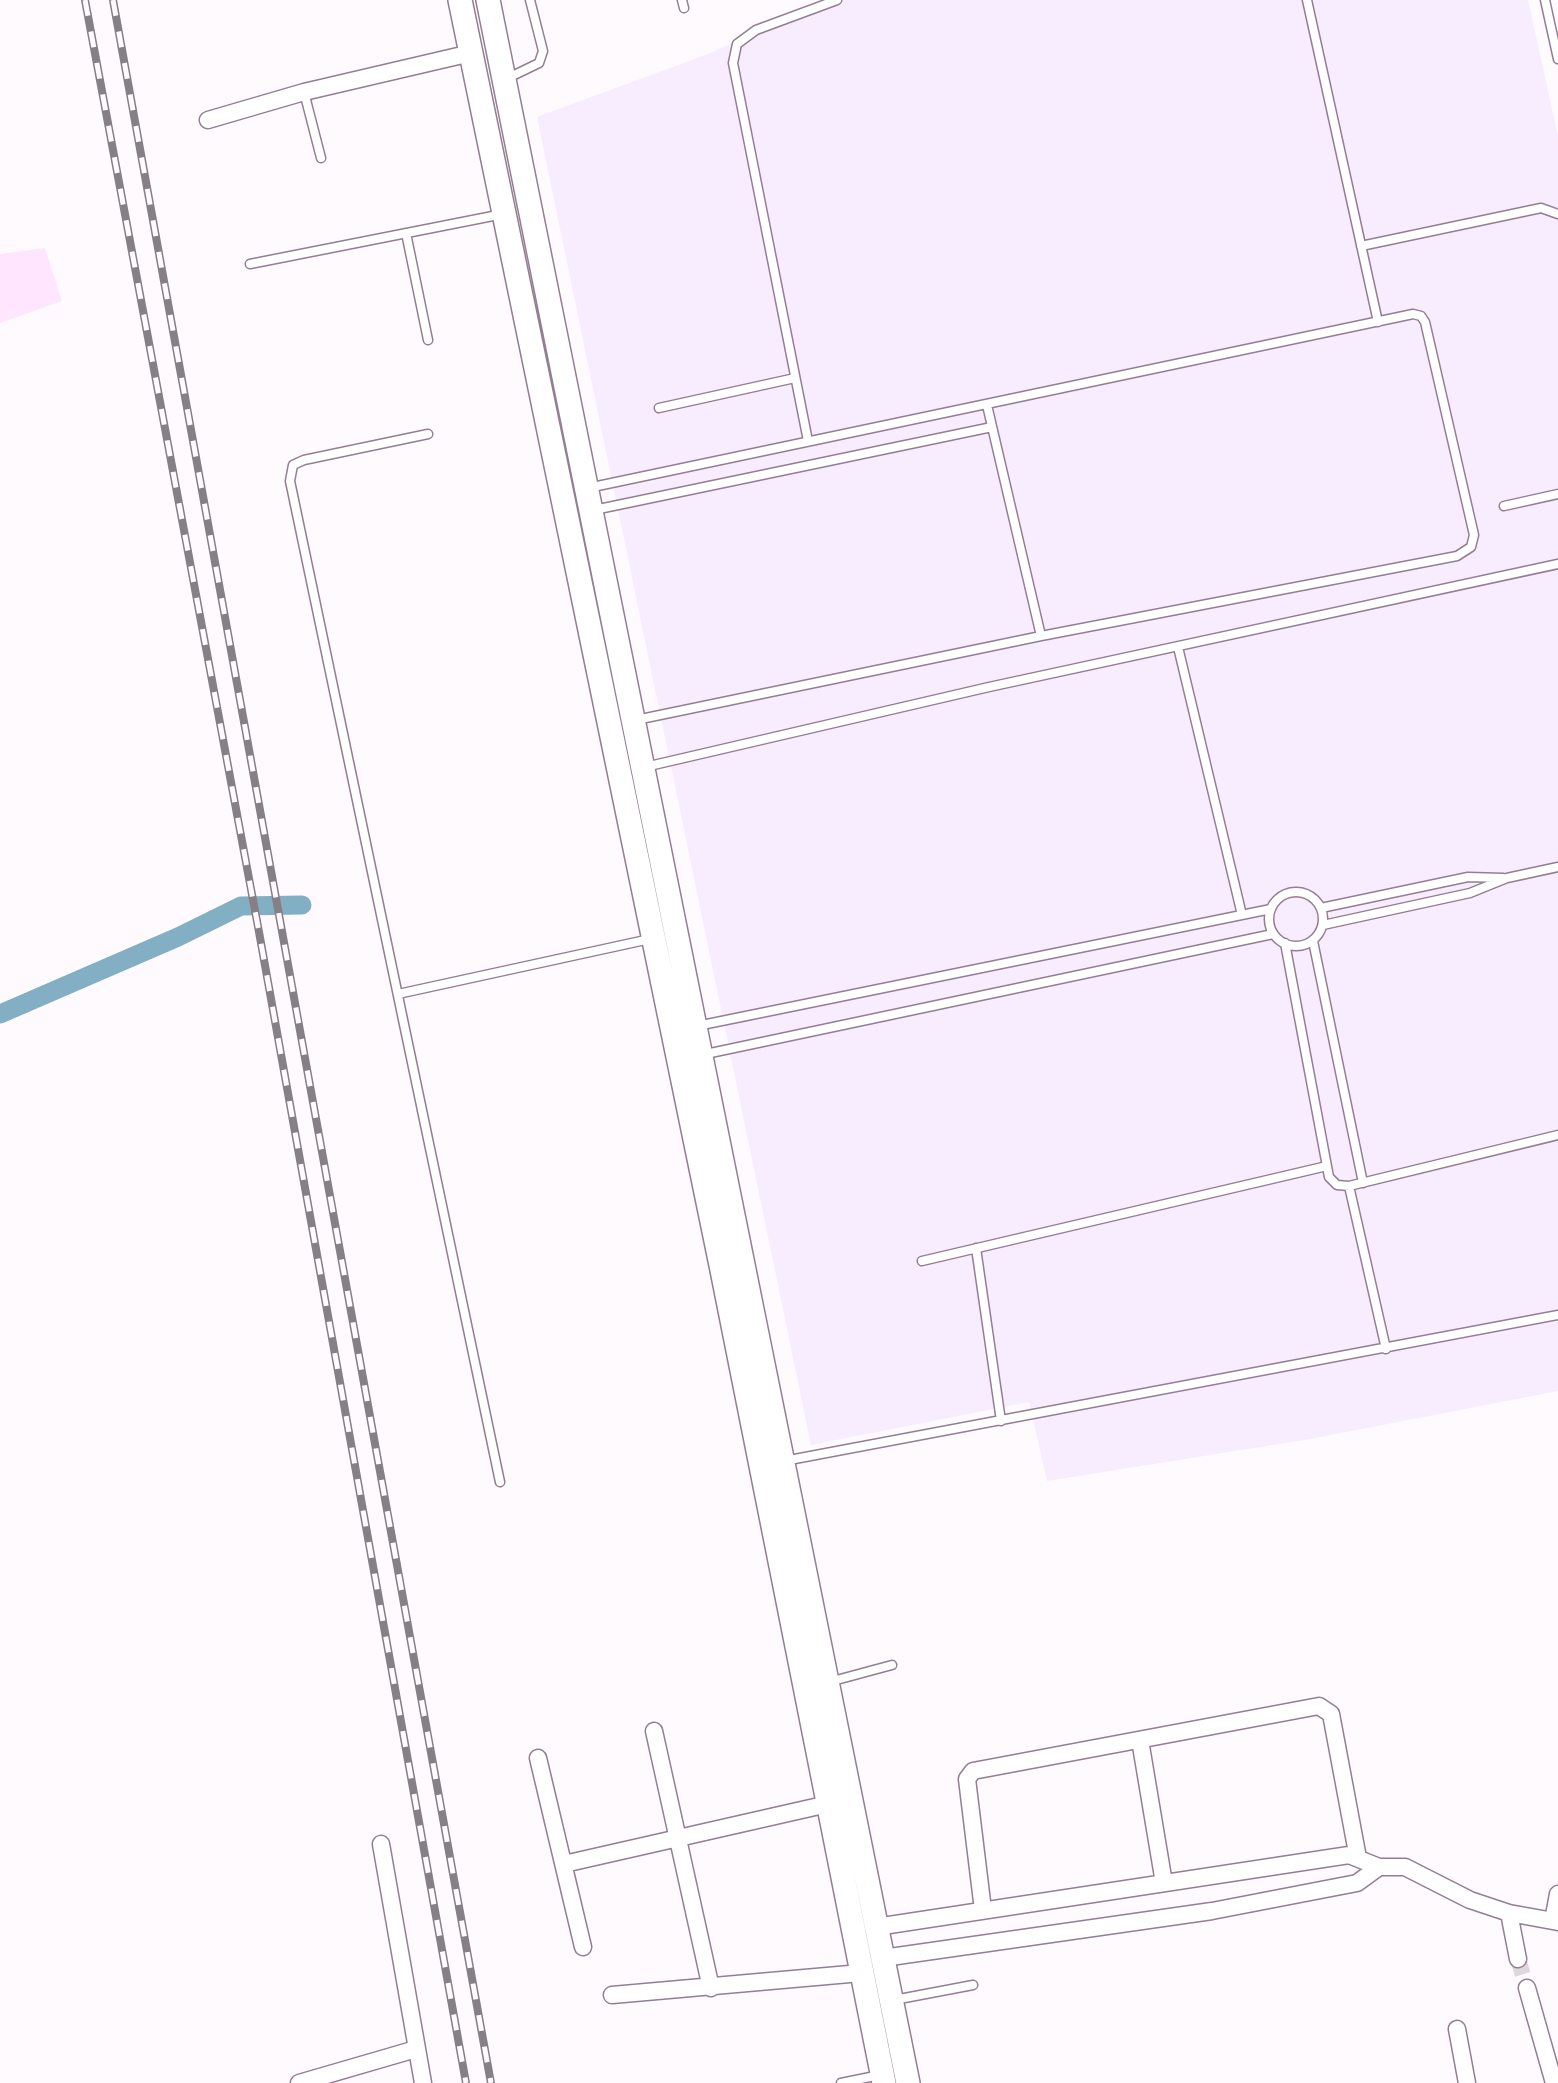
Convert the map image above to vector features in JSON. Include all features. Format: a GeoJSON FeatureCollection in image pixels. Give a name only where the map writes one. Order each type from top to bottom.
{"type":"FeatureCollection","features":[{"type":"Feature","properties":{"kind":"main road"},"geometry":{"type":"LineString","coordinates":[[460,0],[653,938],[683,1029]]}},
{"type":"Feature","properties":{"kind":"main road"},"geometry":{"type":"LineString","coordinates":[[488,0],[642,768],[683,1029],[828,1804],[883,2079]]}},
{"type":"Feature","properties":{"kind":"main road"},"geometry":{"type":"LineString","coordinates":[[561,486],[587,493]]}},
{"type":"Feature","properties":{"kind":"main road"},"geometry":{"type":"LineString","coordinates":[[689,1058],[784,1461],[908,2083]]}},
{"type":"Feature","properties":{"kind":"street"},"geometry":{"type":"LineString","coordinates":[[208,120],[304,92],[471,53]]}},
{"type":"Feature","properties":{"kind":"street"},"geometry":{"type":"LineString","coordinates":[[983,1910],[967,1779],[973,1771],[1319,1706],[1331,1714],[1358,1858]]}},
{"type":"Feature","properties":{"kind":"street"},"geometry":{"type":"LineString","coordinates":[[654,1731],[711,1988]]}},
{"type":"Feature","properties":{"kind":"street"},"geometry":{"type":"LineString","coordinates":[[1140,1740],[1164,1883]]}},
{"type":"Feature","properties":{"kind":"street"},"geometry":{"type":"LineString","coordinates":[[538,1758],[583,1947]]}},
{"type":"Feature","properties":{"kind":"street"},"geometry":{"type":"LineString","coordinates":[[564,1864],[828,1804]]}},
{"type":"Feature","properties":{"kind":"street"},"geometry":{"type":"LineString","coordinates":[[381,1844],[423,2083]]}},
{"type":"Feature","properties":{"kind":"street"},"geometry":{"type":"LineString","coordinates":[[876,1927],[1349,1855],[1379,1867],[1405,1867],[1471,1900],[1509,1913],[1556,1922],[1558,1894]]}},
{"type":"Feature","properties":{"kind":"street"},"geometry":{"type":"LineString","coordinates":[[883,1958],[1212,1911],[1357,1883],[1379,1867]]}},
{"type":"Feature","properties":{"kind":"street"},"geometry":{"type":"LineString","coordinates":[[1509,1913],[1518,1959]]}},
{"type":"Feature","properties":{"kind":"street"},"geometry":{"type":"LineString","coordinates":[[611,1995],[861,1973]]}},
{"type":"Feature","properties":{"kind":"street"},"geometry":{"type":"LineString","coordinates":[[1527,1988],[1554,2083]]}},
{"type":"Feature","properties":{"kind":"street"},"geometry":{"type":"LineString","coordinates":[[1457,2029],[1467,2083]]}},
{"type":"Feature","properties":{"kind":"street"},"geometry":{"type":"LineString","coordinates":[[299,2083],[416,2049]]}},
{"type":"Feature","properties":{"kind":"lane"},"geometry":{"type":"LineString","coordinates":[[504,80],[539,63],[543,51],[530,0]]}},
{"type":"Feature","properties":{"kind":"lane"},"geometry":{"type":"LineString","coordinates":[[808,441],[733,63],[737,44],[756,30],[837,0]]}},
{"type":"Feature","properties":{"kind":"lane"},"geometry":{"type":"LineString","coordinates":[[1307,0],[1378,322]]}},
{"type":"Feature","properties":{"kind":"lane"},"geometry":{"type":"LineString","coordinates":[[1545,0],[1558,59]]}},
{"type":"Feature","properties":{"kind":"lane"},"geometry":{"type":"LineString","coordinates":[[304,92],[321,158]]}},
{"type":"Feature","properties":{"kind":"lane"},"geometry":{"type":"LineString","coordinates":[[1361,246],[1541,208],[1558,214]]}},
{"type":"Feature","properties":{"kind":"lane"},"geometry":{"type":"LineString","coordinates":[[250,264],[503,214]]}},
{"type":"Feature","properties":{"kind":"lane"},"geometry":{"type":"LineString","coordinates":[[406,233],[428,340]]}},
{"type":"Feature","properties":{"kind":"lane"},"geometry":{"type":"LineString","coordinates":[[587,493],[808,441],[1413,314],[1421,316],[1425,322],[1474,535],[1471,547],[1457,556],[1041,636],[632,721]]}},
{"type":"Feature","properties":{"kind":"lane"},"geometry":{"type":"LineString","coordinates":[[659,408],[795,378]]}},
{"type":"Feature","properties":{"kind":"lane"},"geometry":{"type":"LineString","coordinates":[[987,405],[1041,636]]}},
{"type":"Feature","properties":{"kind":"lane"},"geometry":{"type":"LineString","coordinates":[[587,493],[992,426]]}},
{"type":"Feature","properties":{"kind":"lane"},"geometry":{"type":"LineString","coordinates":[[428,435],[304,460],[293,465],[290,472],[500,1482]]}},
{"type":"Feature","properties":{"kind":"lane"},"geometry":{"type":"LineString","coordinates":[[1504,506],[1558,494]]}},
{"type":"Feature","properties":{"kind":"lane"},"geometry":{"type":"LineString","coordinates":[[642,768],[1558,564]]}},
{"type":"Feature","properties":{"kind":"lane"},"geometry":{"type":"LineString","coordinates":[[1178,647],[1242,915]]}},
{"type":"Feature","properties":{"kind":"lane"},"geometry":{"type":"LineString","coordinates":[[1322,925],[1470,893],[1507,878],[1558,867]]}},
{"type":"Feature","properties":{"kind":"lane"},"geometry":{"type":"LineString","coordinates":[[1321,908],[1468,877],[1507,878]]}},
{"type":"Feature","properties":{"kind":"lane"},"geometry":{"type":"LineString","coordinates":[[1291,892],[1308,895],[1321,908],[1322,925],[1313,940],[1296,946],[1285,943],[1273,934],[1269,917],[1271,909],[1276,901],[1291,892]]}},
{"type":"Feature","properties":{"kind":"lane"},"geometry":{"type":"LineString","coordinates":[[683,1029],[1271,909]]}},
{"type":"Feature","properties":{"kind":"lane"},"geometry":{"type":"LineString","coordinates":[[689,1058],[1273,934]]}},
{"type":"Feature","properties":{"kind":"lane"},"geometry":{"type":"LineString","coordinates":[[398,994],[653,938]]}},
{"type":"Feature","properties":{"kind":"lane"},"geometry":{"type":"LineString","coordinates":[[1313,940],[1363,1183]]}},
{"type":"Feature","properties":{"kind":"lane"},"geometry":{"type":"LineString","coordinates":[[1285,943],[1328,1177],[1337,1185],[1363,1183],[1558,1135]]}},
{"type":"Feature","properties":{"kind":"lane"},"geometry":{"type":"LineString","coordinates":[[922,1261],[1326,1166]]}},
{"type":"Feature","properties":{"kind":"lane"},"geometry":{"type":"LineString","coordinates":[[1349,1186],[1386,1349]]}},
{"type":"Feature","properties":{"kind":"lane"},"geometry":{"type":"LineString","coordinates":[[976,1248],[1001,1421]]}},
{"type":"Feature","properties":{"kind":"lane"},"geometry":{"type":"LineString","coordinates":[[784,1461],[1558,1315]]}},
{"type":"Feature","properties":{"kind":"lane"},"geometry":{"type":"LineString","coordinates":[[827,1683],[892,1665]]}},
{"type":"Feature","properties":{"kind":"lane"},"geometry":{"type":"LineString","coordinates":[[891,2000],[973,1985]]}},
{"type":"Feature","properties":{"kind":"lane"},"geometry":{"type":"LineString","coordinates":[[841,2083],[883,2079]]}},
{"type":"Feature","properties":{"kind":"shaded area"},"geometry":{"type":"Polygon","coordinates":[[[833,0],[1528,0],[1558,136],[1558,1391],[1310,1439],[1047,1481],[1029,1402],[811,1445],[537,117],[708,54],[833,0]]]}},
{"type":"Feature","properties":{"kind":"shaded area"},"geometry":{"type":"Polygon","coordinates":[[[45,248],[62,301],[0,323],[0,254],[45,248]]]}},
{"type":"Feature","properties":{"kind":"waterway"},"geometry":{"type":"LineString","coordinates":[[0,1014],[178,937],[241,906],[302,905]]}},
{"type":"Feature","properties":{"kind":"tunnel"},"geometry":{"type":"LineString","coordinates":[[1518,1959],[1527,1988]]}},
{"type":"Feature","properties":{"kind":"railway"},"geometry":{"type":"LineString","coordinates":[[85,0],[259,932],[466,2083]]}},
{"type":"Feature","properties":{"kind":"railway"},"geometry":{"type":"LineString","coordinates":[[113,0],[491,2083]]}}]}
